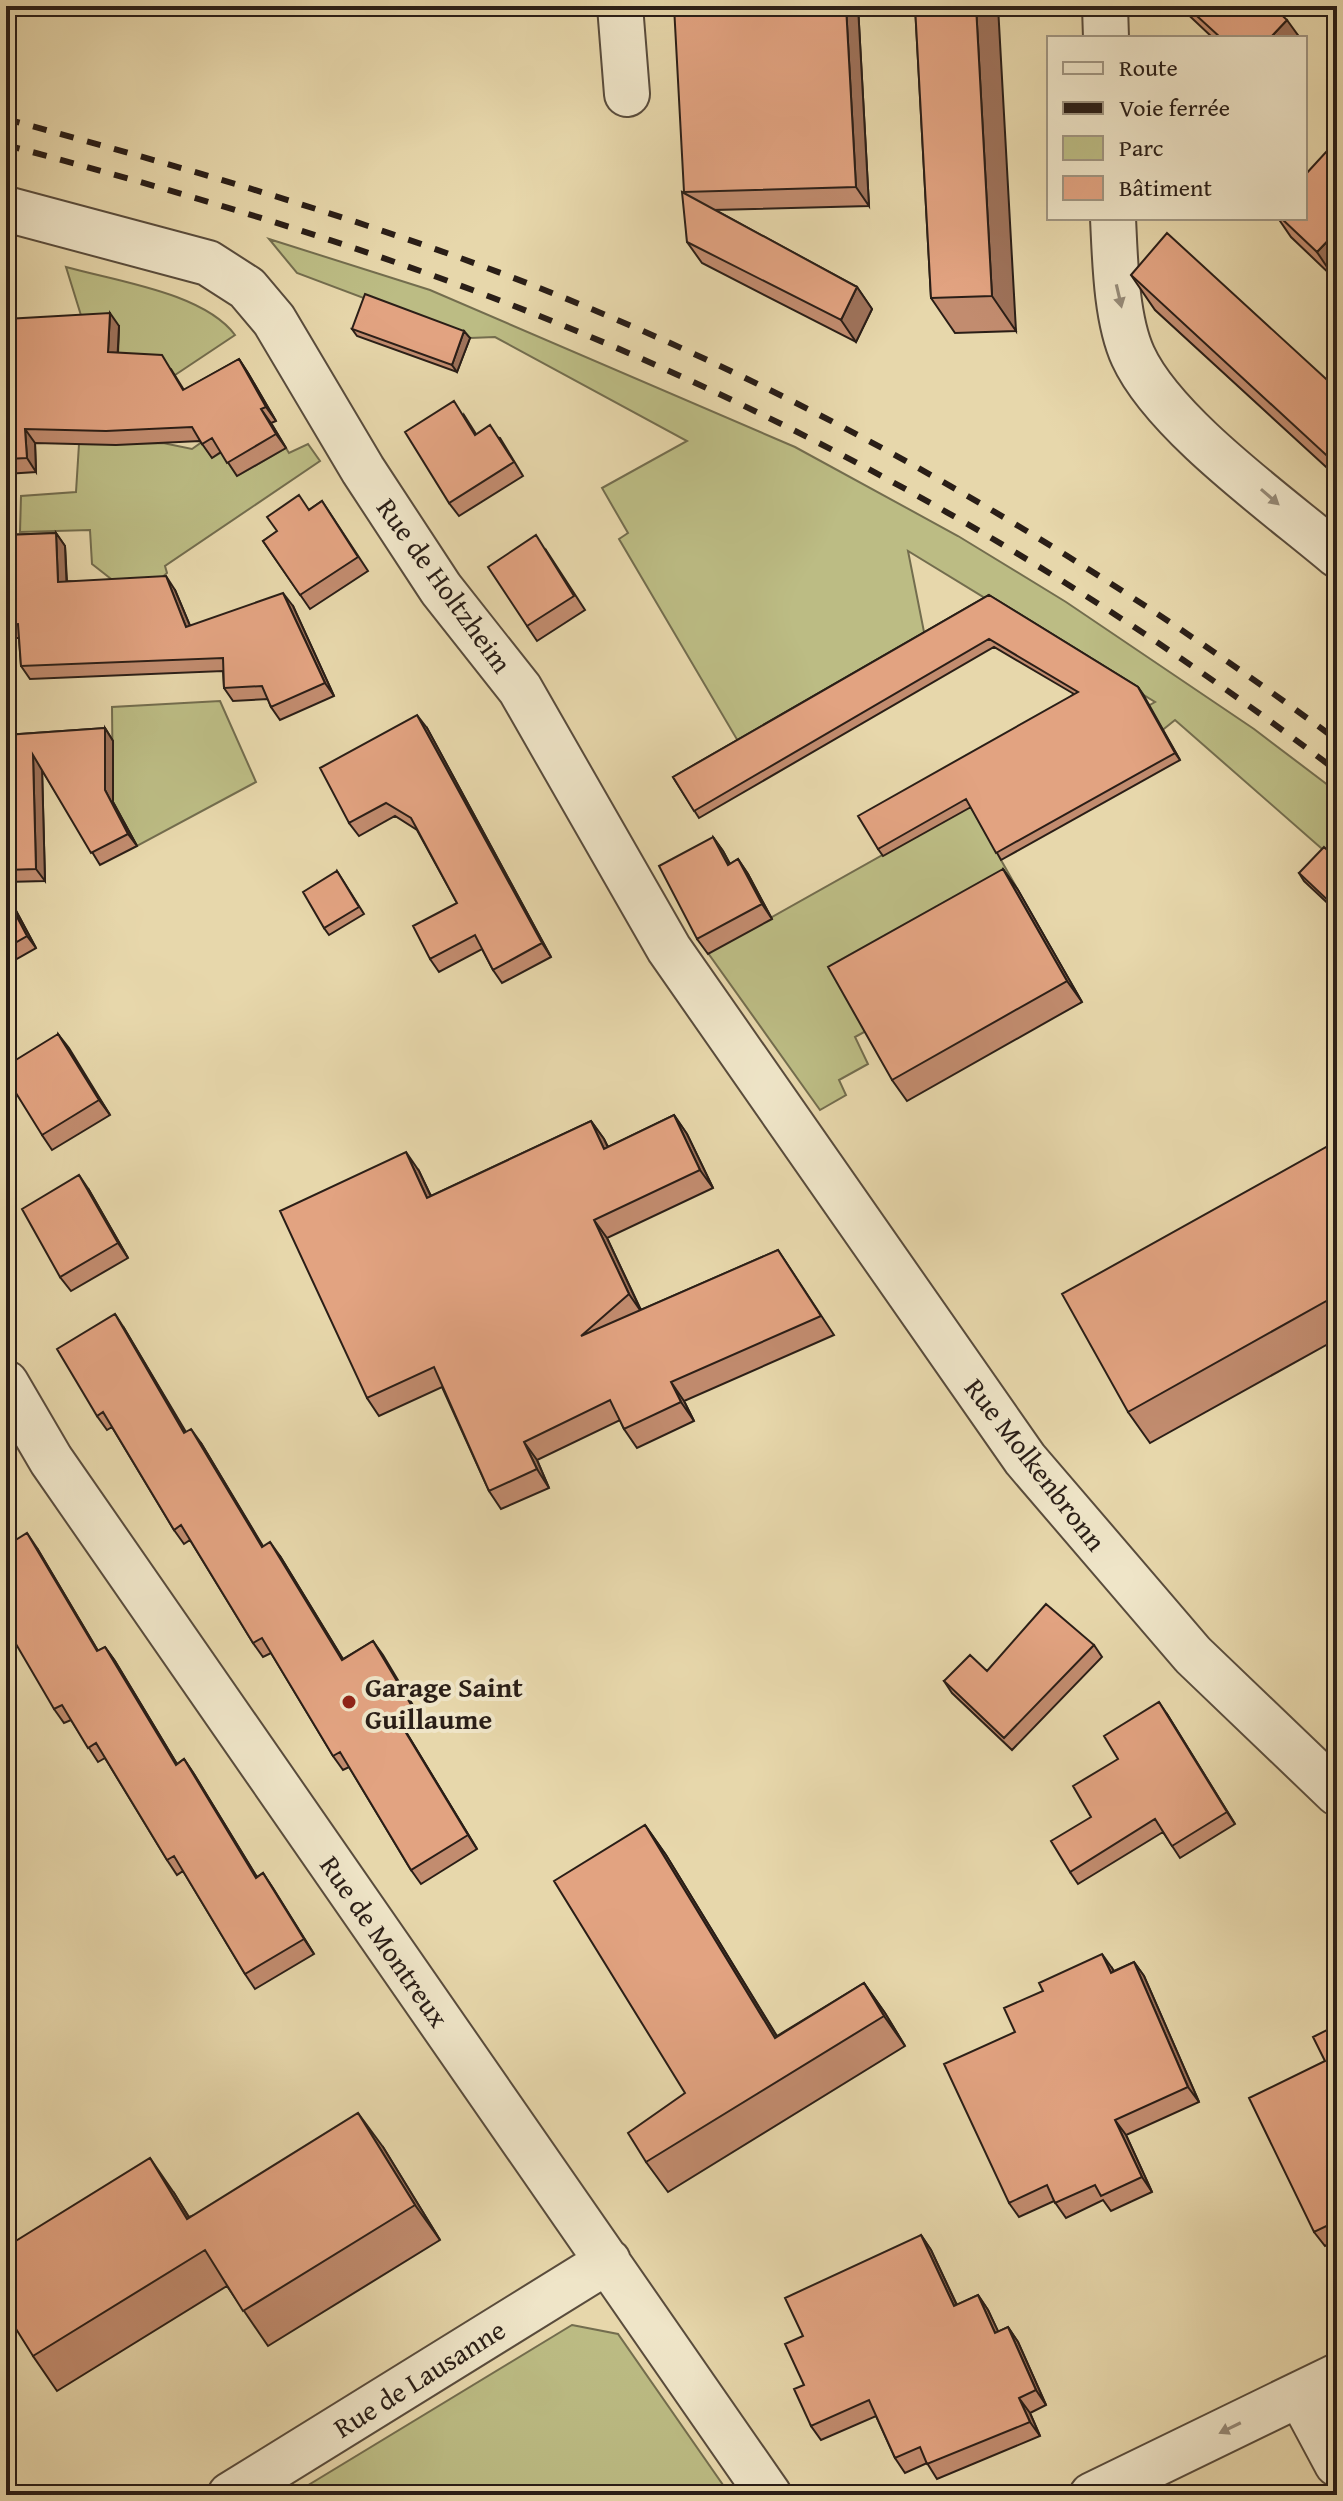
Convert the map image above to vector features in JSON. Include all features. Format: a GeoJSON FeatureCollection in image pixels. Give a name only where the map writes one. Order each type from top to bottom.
{"type":"FeatureCollection","features":[{"type":"Feature","properties":{"kind":"street"},"geometry":{"type":"LineString","coordinates":[[620,6],[627,94]]}},
{"type":"Feature","properties":{"kind":"street"},"geometry":{"type":"LineString","coordinates":[[1105,6],[1106,36]]}},
{"type":"Feature","properties":{"kind":"street","name":"Rue de Holtzheim"},"geometry":{"type":"LineString","coordinates":[[6,209],[208,263],[230,275],[260,302],[294,351],[363,470],[460,617],[520,689],[669,949],[774,1102]]}},
{"type":"Feature","properties":{"kind":"street"},"geometry":{"type":"LineString","coordinates":[[1113,220],[1116,282],[1133,356],[1175,416],[1337,555]]}},
{"type":"Feature","properties":{"kind":"street","name":"Rue Molkenbronn"},"geometry":{"type":"LineString","coordinates":[[774,1102],[1016,1446],[1055,1496],[1193,1655],[1337,1793]]}},
{"type":"Feature","properties":{"kind":"street","name":"Rue de Montreux"},"geometry":{"type":"LineString","coordinates":[[6,1383],[60,1473],[769,2495]]}},
{"type":"Feature","properties":{"kind":"street","name":"Rue de Lausanne"},"geometry":{"type":"LineString","coordinates":[[230,2495],[608,2261]]}},
{"type":"Feature","properties":{"kind":"street"},"geometry":{"type":"LineString","coordinates":[[1092,2495],[1318,2386],[1337,2464]]}},
{"type":"Feature","properties":{"kind":"green space"},"geometry":{"type":"Polygon","coordinates":[[[269,239],[430,290],[795,447],[958,536],[1066,602],[1254,729],[1337,792],[1337,862],[1175,720],[1001,860],[1018,890],[843,988],[866,1031],[855,1037],[868,1064],[839,1080],[846,1095],[820,1110],[708,953],[1155,702],[908,551],[926,642],[742,748],[619,539],[628,533],[602,488],[687,441],[495,337],[470,338],[297,273],[269,239]]]}},
{"type":"Feature","properties":{"kind":"green space"},"geometry":{"type":"Polygon","coordinates":[[[66,267],[158,290],[181,299],[221,321],[235,335],[175,375],[117,366],[84,325],[66,267]]]}},
{"type":"Feature","properties":{"kind":"green space"},"geometry":{"type":"Polygon","coordinates":[[[202,442],[212,458],[222,452],[237,476],[286,448],[289,453],[308,444],[320,461],[165,566],[167,573],[158,581],[115,582],[92,564],[90,530],[20,532],[21,496],[76,492],[79,444],[163,443],[192,449],[202,442]]]}},
{"type":"Feature","properties":{"kind":"green space"},"geometry":{"type":"Polygon","coordinates":[[[220,701],[256,782],[137,846],[113,803],[112,707],[220,701]]]}},
{"type":"Feature","properties":{"kind":"green space"},"geometry":{"type":"Polygon","coordinates":[[[572,2325],[618,2334],[730,2495],[292,2495],[572,2325]]]}},
{"type":"Feature","properties":{"kind":"building"},"geometry":{"type":"Polygon","coordinates":[[[674,6],[846,6],[856,187],[684,192],[674,6]]]}},
{"type":"Feature","properties":{"kind":"building"},"geometry":{"type":"Polygon","coordinates":[[[915,6],[976,6],[992,296],[931,298],[915,6]]]}},
{"type":"Feature","properties":{"kind":"building"},"geometry":{"type":"Polygon","coordinates":[[[1186,6],[1272,6],[1287,20],[1272,36],[1219,36],[1186,6]]]}},
{"type":"Feature","properties":{"kind":"building"},"geometry":{"type":"Polygon","coordinates":[[[1337,140],[1337,231],[1317,252],[1283,220],[1307,220],[1307,173],[1337,140]]]}},
{"type":"Feature","properties":{"kind":"building"},"geometry":{"type":"Polygon","coordinates":[[[682,192],[857,287],[841,320],[687,242],[682,192]]]}},
{"type":"Feature","properties":{"kind":"building"},"geometry":{"type":"Polygon","coordinates":[[[1167,233],[1337,389],[1337,465],[1131,275],[1167,233]]]}},
{"type":"Feature","properties":{"kind":"building"},"geometry":{"type":"Polygon","coordinates":[[[365,294],[464,331],[452,365],[352,329],[365,294]]]}},
{"type":"Feature","properties":{"kind":"building"},"geometry":{"type":"Polygon","coordinates":[[[110,313],[108,352],[162,355],[183,390],[239,359],[266,407],[261,409],[276,434],[227,463],[212,438],[202,444],[192,427],[106,431],[25,429],[27,458],[6,459],[6,319],[110,313]]]}},
{"type":"Feature","properties":{"kind":"building"},"geometry":{"type":"Polygon","coordinates":[[[454,401],[475,435],[490,425],[514,462],[449,503],[405,432],[454,401]]]}},
{"type":"Feature","properties":{"kind":"building"},"geometry":{"type":"Polygon","coordinates":[[[299,495],[309,510],[322,501],[358,557],[300,595],[263,541],[277,531],[267,517],[299,495]]]}},
{"type":"Feature","properties":{"kind":"building"},"geometry":{"type":"Polygon","coordinates":[[[56,533],[58,582],[166,576],[186,627],[283,593],[325,683],[271,707],[262,686],[224,688],[223,658],[21,666],[18,624],[6,625],[6,535],[56,533]]]}},
{"type":"Feature","properties":{"kind":"building"},"geometry":{"type":"Polygon","coordinates":[[[536,535],[574,596],[527,626],[488,567],[536,535]]]}},
{"type":"Feature","properties":{"kind":"building"},"geometry":{"type":"Polygon","coordinates":[[[989,595],[1138,687],[1175,753],[996,853],[966,799],[878,849],[858,816],[1078,692],[989,639],[694,811],[673,777],[989,595]]]}},
{"type":"Feature","properties":{"kind":"building"},"geometry":{"type":"Polygon","coordinates":[[[417,715],[542,943],[493,970],[475,935],[430,959],[413,926],[457,903],[411,818],[386,803],[349,823],[320,768],[417,715]]]}},
{"type":"Feature","properties":{"kind":"building"},"geometry":{"type":"Polygon","coordinates":[[[105,728],[105,790],[128,834],[91,853],[33,755],[36,869],[6,870],[6,735],[105,728]]]}},
{"type":"Feature","properties":{"kind":"building"},"geometry":{"type":"Polygon","coordinates":[[[713,837],[728,865],[738,859],[762,904],[697,939],[659,866],[713,837]]]}},
{"type":"Feature","properties":{"kind":"building"},"geometry":{"type":"Polygon","coordinates":[[[1324,847],[1337,859],[1337,909],[1299,873],[1324,847]]]}},
{"type":"Feature","properties":{"kind":"building"},"geometry":{"type":"Polygon","coordinates":[[[1003,869],[1067,981],[892,1080],[828,967],[1003,869]]]}},
{"type":"Feature","properties":{"kind":"building"},"geometry":{"type":"Polygon","coordinates":[[[337,871],[359,907],[324,928],[303,892],[337,871]]]}},
{"type":"Feature","properties":{"kind":"building"},"geometry":{"type":"Polygon","coordinates":[[[6,896],[27,936],[6,948],[6,896]]]}},
{"type":"Feature","properties":{"kind":"building"},"geometry":{"type":"Polygon","coordinates":[[[58,1034],[99,1100],[42,1135],[6,1077],[6,1066],[58,1034]]]}},
{"type":"Feature","properties":{"kind":"building"},"geometry":{"type":"Polygon","coordinates":[[[674,1115],[700,1170],[594,1220],[629,1294],[581,1336],[778,1250],[821,1316],[671,1382],[681,1402],[624,1429],[610,1400],[524,1442],[537,1469],[489,1491],[434,1367],[367,1398],[280,1211],[406,1152],[427,1198],[591,1121],[604,1149],[674,1115]]]}},
{"type":"Feature","properties":{"kind":"building"},"geometry":{"type":"Polygon","coordinates":[[[1337,1141],[1337,1295],[1128,1412],[1062,1294],[1337,1141]]]}},
{"type":"Feature","properties":{"kind":"building"},"geometry":{"type":"Polygon","coordinates":[[[79,1175],[118,1243],[60,1277],[22,1209],[79,1175]]]}},
{"type":"Feature","properties":{"kind":"building"},"geometry":{"type":"Polygon","coordinates":[[[115,1314],[184,1433],[191,1429],[262,1547],[270,1542],[342,1660],[373,1641],[413,1708],[397,1718],[468,1835],[411,1870],[340,1752],[333,1756],[262,1638],[253,1643],[181,1525],[174,1530],[103,1412],[97,1416],[57,1349],[115,1314]]]}},
{"type":"Feature","properties":{"kind":"building"},"geometry":{"type":"Polygon","coordinates":[[[27,1533],[97,1651],[105,1647],[176,1765],[184,1759],[256,1878],[263,1873],[304,1939],[245,1974],[174,1856],[167,1860],[96,1743],[88,1748],[62,1705],[54,1709],[6,1627],[6,1546],[27,1533]]]}},
{"type":"Feature","properties":{"kind":"building"},"geometry":{"type":"Polygon","coordinates":[[[1046,1604],[1094,1645],[1004,1738],[944,1681],[970,1655],[987,1671],[1046,1604]]]}},
{"type":"Feature","properties":{"kind":"building"},"geometry":{"type":"Polygon","coordinates":[[[1159,1702],[1227,1812],[1172,1846],[1155,1819],[1070,1872],[1051,1841],[1091,1817],[1073,1786],[1118,1759],[1104,1736],[1159,1702]]]}},
{"type":"Feature","properties":{"kind":"building"},"geometry":{"type":"Polygon","coordinates":[[[645,1825],[775,2038],[864,1983],[884,2016],[646,2162],[628,2133],[685,2093],[554,1881],[645,1825]]]}},
{"type":"Feature","properties":{"kind":"building"},"geometry":{"type":"Polygon","coordinates":[[[1102,1954],[1111,1973],[1134,1962],[1188,2087],[1115,2120],[1142,2177],[1101,2196],[1095,2185],[1055,2203],[1047,2185],[1009,2203],[944,2064],[1015,2032],[1004,2008],[1043,1991],[1039,1983],[1102,1954]]]}},
{"type":"Feature","properties":{"kind":"building"},"geometry":{"type":"Polygon","coordinates":[[[1337,2025],[1337,2221],[1314,2232],[1249,2098],[1325,2061],[1313,2037],[1337,2025]]]}},
{"type":"Feature","properties":{"kind":"building"},"geometry":{"type":"Polygon","coordinates":[[[358,2113],[415,2205],[243,2311],[205,2250],[33,2356],[6,2313],[6,2247],[150,2158],[187,2219],[358,2113]]]}},
{"type":"Feature","properties":{"kind":"building"},"geometry":{"type":"Polygon","coordinates":[[[921,2235],[954,2306],[978,2295],[995,2333],[1008,2327],[1036,2390],[1019,2398],[1030,2422],[927,2464],[920,2447],[895,2458],[869,2400],[811,2426],[794,2389],[804,2385],[785,2344],[803,2336],[785,2298],[921,2235]]]}},
{"type":"Feature","properties":{"kind":"railway"},"geometry":{"type":"LineString","coordinates":[[6,119],[340,217],[472,262],[644,331],[852,432],[952,487],[1148,608],[1337,740]]}},
{"type":"Feature","properties":{"kind":"railway"},"geometry":{"type":"LineString","coordinates":[[6,145],[141,182],[406,266],[537,315],[749,408],[852,460],[1052,575],[1244,702],[1337,771]]}},
{"type":"Feature","properties":{"kind":"place","name":"Garage Saint Guillaume"},"geometry":{"type":"Point","coordinates":[349,1702]}}]}
